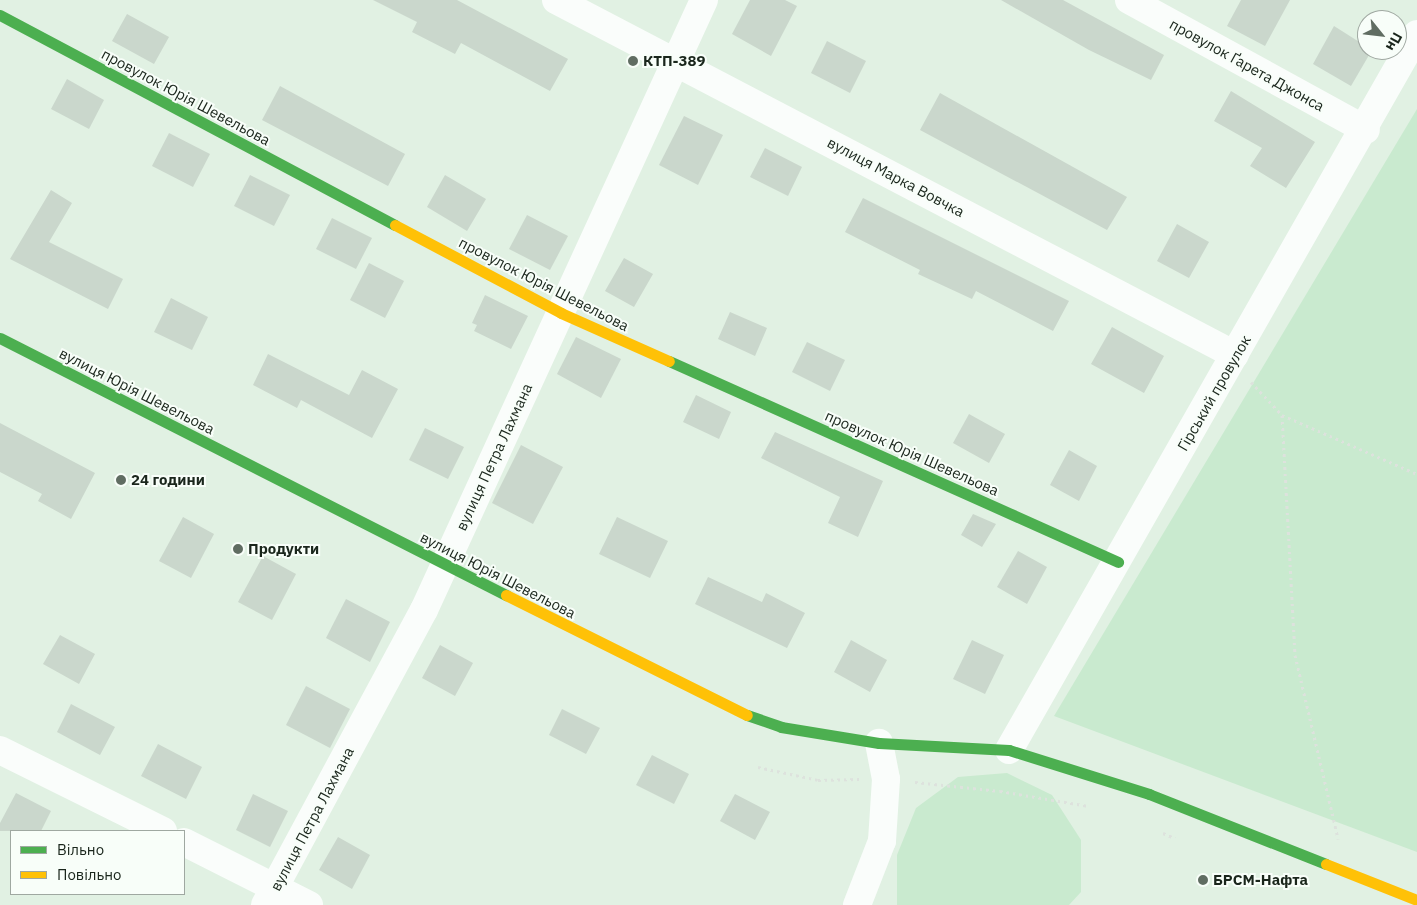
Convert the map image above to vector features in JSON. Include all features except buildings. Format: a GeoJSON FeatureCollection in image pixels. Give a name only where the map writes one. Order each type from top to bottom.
{"type":"FeatureCollection","features":[{"type":"Feature","properties":{"kind":"street","name":"вулиця Марка Вовчка"},"geometry":{"type":"LineString","coordinates":[[556,0],[1235,355]]}},
{"type":"Feature","properties":{"kind":"street","name":"вулиця Петра Лахмана"},"geometry":{"type":"LineString","coordinates":[[270,896],[424,610],[673,60],[704,0]]}},
{"type":"Feature","properties":{"kind":"street","name":"провулок Ґарета Джонса"},"geometry":{"type":"LineString","coordinates":[[1129,0],[1366,130]]}},
{"type":"Feature","properties":{"kind":"street","name":"провулок Юрія Шевельова"},"geometry":{"type":"LineString","coordinates":[[0,15],[560,313],[1118,562]]}},
{"type":"Feature","properties":{"kind":"street","name":"Гірський провулок"},"geometry":{"type":"LineString","coordinates":[[1009,750],[1366,130],[1417,34]]}},
{"type":"Feature","properties":{"kind":"street","name":"вулиця Юрія Шевельова"},"geometry":{"type":"LineString","coordinates":[[0,338],[444,565],[736,711],[781,727],[879,743],[1009,750],[1149,794],[1417,900]]}},
{"type":"Feature","properties":{"kind":"street"},"geometry":{"type":"LineString","coordinates":[[857,905],[882,841],[886,779],[879,743]]}},
{"type":"Feature","properties":{"kind":"street"},"geometry":{"type":"LineString","coordinates":[[0,750],[161,830]]}},
{"type":"Feature","properties":{"kind":"street"},"geometry":{"type":"LineString","coordinates":[[185,843],[270,896],[310,905]]}},
{"type":"Feature","properties":{"kind":"path"},"geometry":{"type":"LineString","coordinates":[[1235,355],[1250,381],[1282,414],[1417,474]]}},
{"type":"Feature","properties":{"kind":"path"},"geometry":{"type":"LineString","coordinates":[[1282,414],[1296,655],[1338,839]]}},
{"type":"Feature","properties":{"kind":"path"},"geometry":{"type":"LineString","coordinates":[[758,767],[818,780],[886,779],[1000,790],[1100,808]]}},
{"type":"Feature","properties":{"kind":"path"},"geometry":{"type":"LineString","coordinates":[[1158,831],[1174,838]]}},
{"type":"Feature","properties":{"kind":"green space"},"geometry":{"type":"Polygon","coordinates":[[[1417,109],[1417,852],[1054,716],[1417,109]]]}},
{"type":"Feature","properties":{"kind":"green space"},"geometry":{"type":"Polygon","coordinates":[[[1007,773],[1052,795],[1081,840],[1081,892],[1069,905],[897,905],[897,855],[916,808],[958,777],[1007,773]]]}},
{"type":"Feature","properties":{"kind":"traffic: fast"},"geometry":{"type":"LineString","coordinates":[[0,15],[395,225]]}},
{"type":"Feature","properties":{"kind":"traffic: fast"},"geometry":{"type":"LineString","coordinates":[[0,338],[506,595]]}},
{"type":"Feature","properties":{"kind":"traffic: fast"},"geometry":{"type":"LineString","coordinates":[[669,361],[1118,562]]}},
{"type":"Feature","properties":{"kind":"traffic: fast"},"geometry":{"type":"LineString","coordinates":[[747,715],[781,727],[879,743],[1009,750],[1149,794],[1326,864]]}},
{"type":"Feature","properties":{"kind":"traffic: slow"},"geometry":{"type":"LineString","coordinates":[[395,225],[561,313],[669,361]]}},
{"type":"Feature","properties":{"kind":"traffic: slow"},"geometry":{"type":"LineString","coordinates":[[506,595],[747,715]]}},
{"type":"Feature","properties":{"kind":"traffic: slow"},"geometry":{"type":"LineString","coordinates":[[1326,864],[1417,900]]}},
{"type":"Feature","properties":{"kind":"place","name":"КТП-389"},"geometry":{"type":"Point","coordinates":[633,61]}},
{"type":"Feature","properties":{"kind":"place","name":"24 години"},"geometry":{"type":"Point","coordinates":[121,480]}},
{"type":"Feature","properties":{"kind":"place","name":"Продукти"},"geometry":{"type":"Point","coordinates":[238,549]}},
{"type":"Feature","properties":{"kind":"place","name":"БРСМ-Нафта"},"geometry":{"type":"Point","coordinates":[1203,880]}}]}
